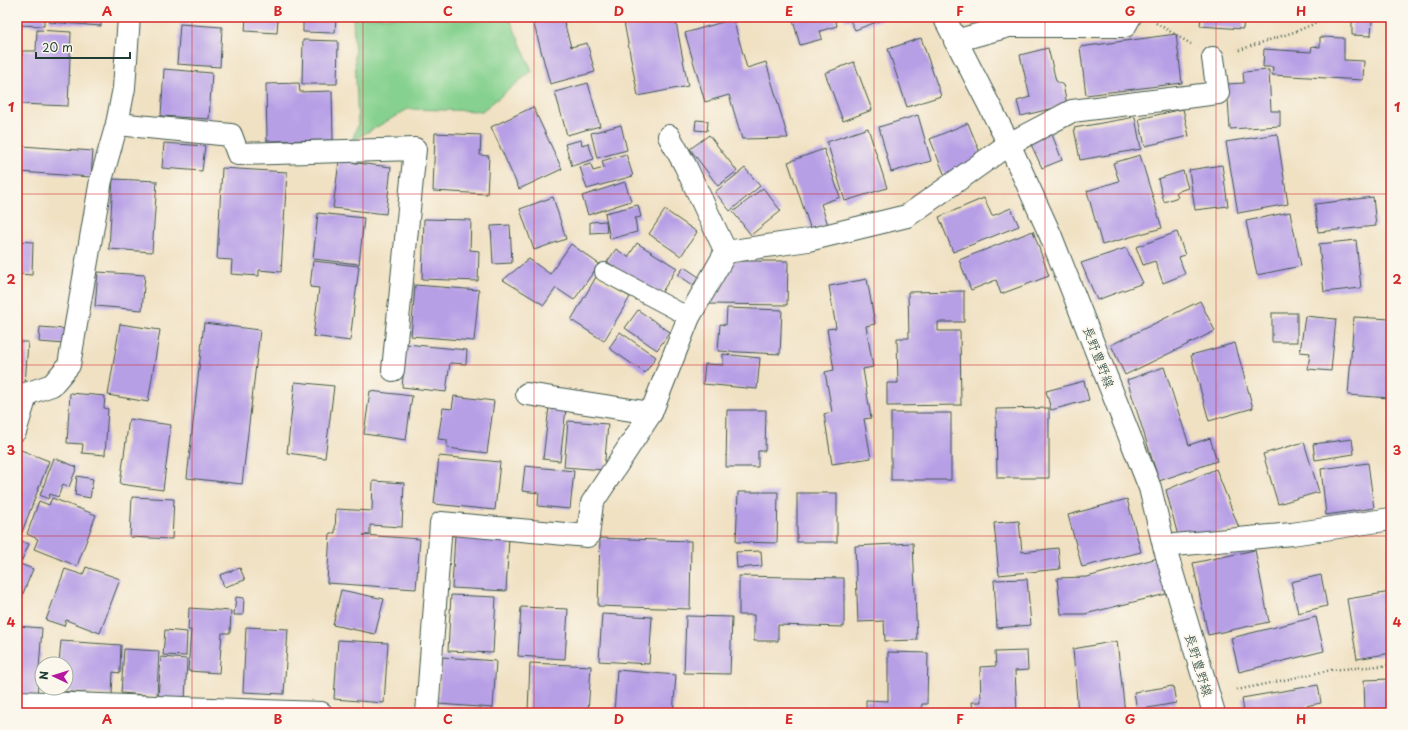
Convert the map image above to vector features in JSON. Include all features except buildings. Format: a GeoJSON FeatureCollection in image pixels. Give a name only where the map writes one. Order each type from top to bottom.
{"type":"FeatureCollection","features":[{"type":"Feature","properties":{"kind":"street"},"geometry":{"type":"LineString","coordinates":[[23,395],[52,385],[69,365],[101,180],[117,124],[124,88],[129,17]]}},
{"type":"Feature","properties":{"kind":"street","name":"長野豊野線"},"geometry":{"type":"LineString","coordinates":[[944,17],[1009,144],[1050,234],[1150,488],[1164,546],[1209,708]]}},
{"type":"Feature","properties":{"kind":"street"},"geometry":{"type":"LineString","coordinates":[[955,41],[1008,26],[1125,26],[1130,17]]}},
{"type":"Feature","properties":{"kind":"street"},"geometry":{"type":"LineString","coordinates":[[726,252],[808,240],[907,216],[1009,144],[1072,111],[1218,93],[1213,58]]}},
{"type":"Feature","properties":{"kind":"street"},"geometry":{"type":"LineString","coordinates":[[117,124],[231,135],[238,154],[415,149],[393,370]]}},
{"type":"Feature","properties":{"kind":"street"},"geometry":{"type":"LineString","coordinates":[[669,136],[685,165],[726,252]]}},
{"type":"Feature","properties":{"kind":"street"},"geometry":{"type":"LineString","coordinates":[[427,713],[441,523],[588,536],[592,503],[652,413],[689,317],[726,252]]}},
{"type":"Feature","properties":{"kind":"street"},"geometry":{"type":"LineString","coordinates":[[527,394],[652,413]]}},
{"type":"Feature","properties":{"kind":"street"},"geometry":{"type":"LineString","coordinates":[[1164,546],[1292,534],[1391,519]]}},
{"type":"Feature","properties":{"kind":"street"},"geometry":{"type":"LineString","coordinates":[[17,702],[99,708],[321,713]]}},
{"type":"Feature","properties":{"kind":"lane"},"geometry":{"type":"LineString","coordinates":[[604,272],[689,317]]}},
{"type":"Feature","properties":{"kind":"lane"},"geometry":{"type":"LineString","coordinates":[[17,432],[23,395]]}},
{"type":"Feature","properties":{"kind":"path"},"geometry":{"type":"LineString","coordinates":[[1209,708],[1331,670],[1391,665]]}},
{"type":"Feature","properties":{"kind":"green space"},"geometry":{"type":"Polygon","coordinates":[[[353,17],[509,17],[532,71],[482,111],[408,109],[352,141],[358,124],[353,17]]]}}]}
